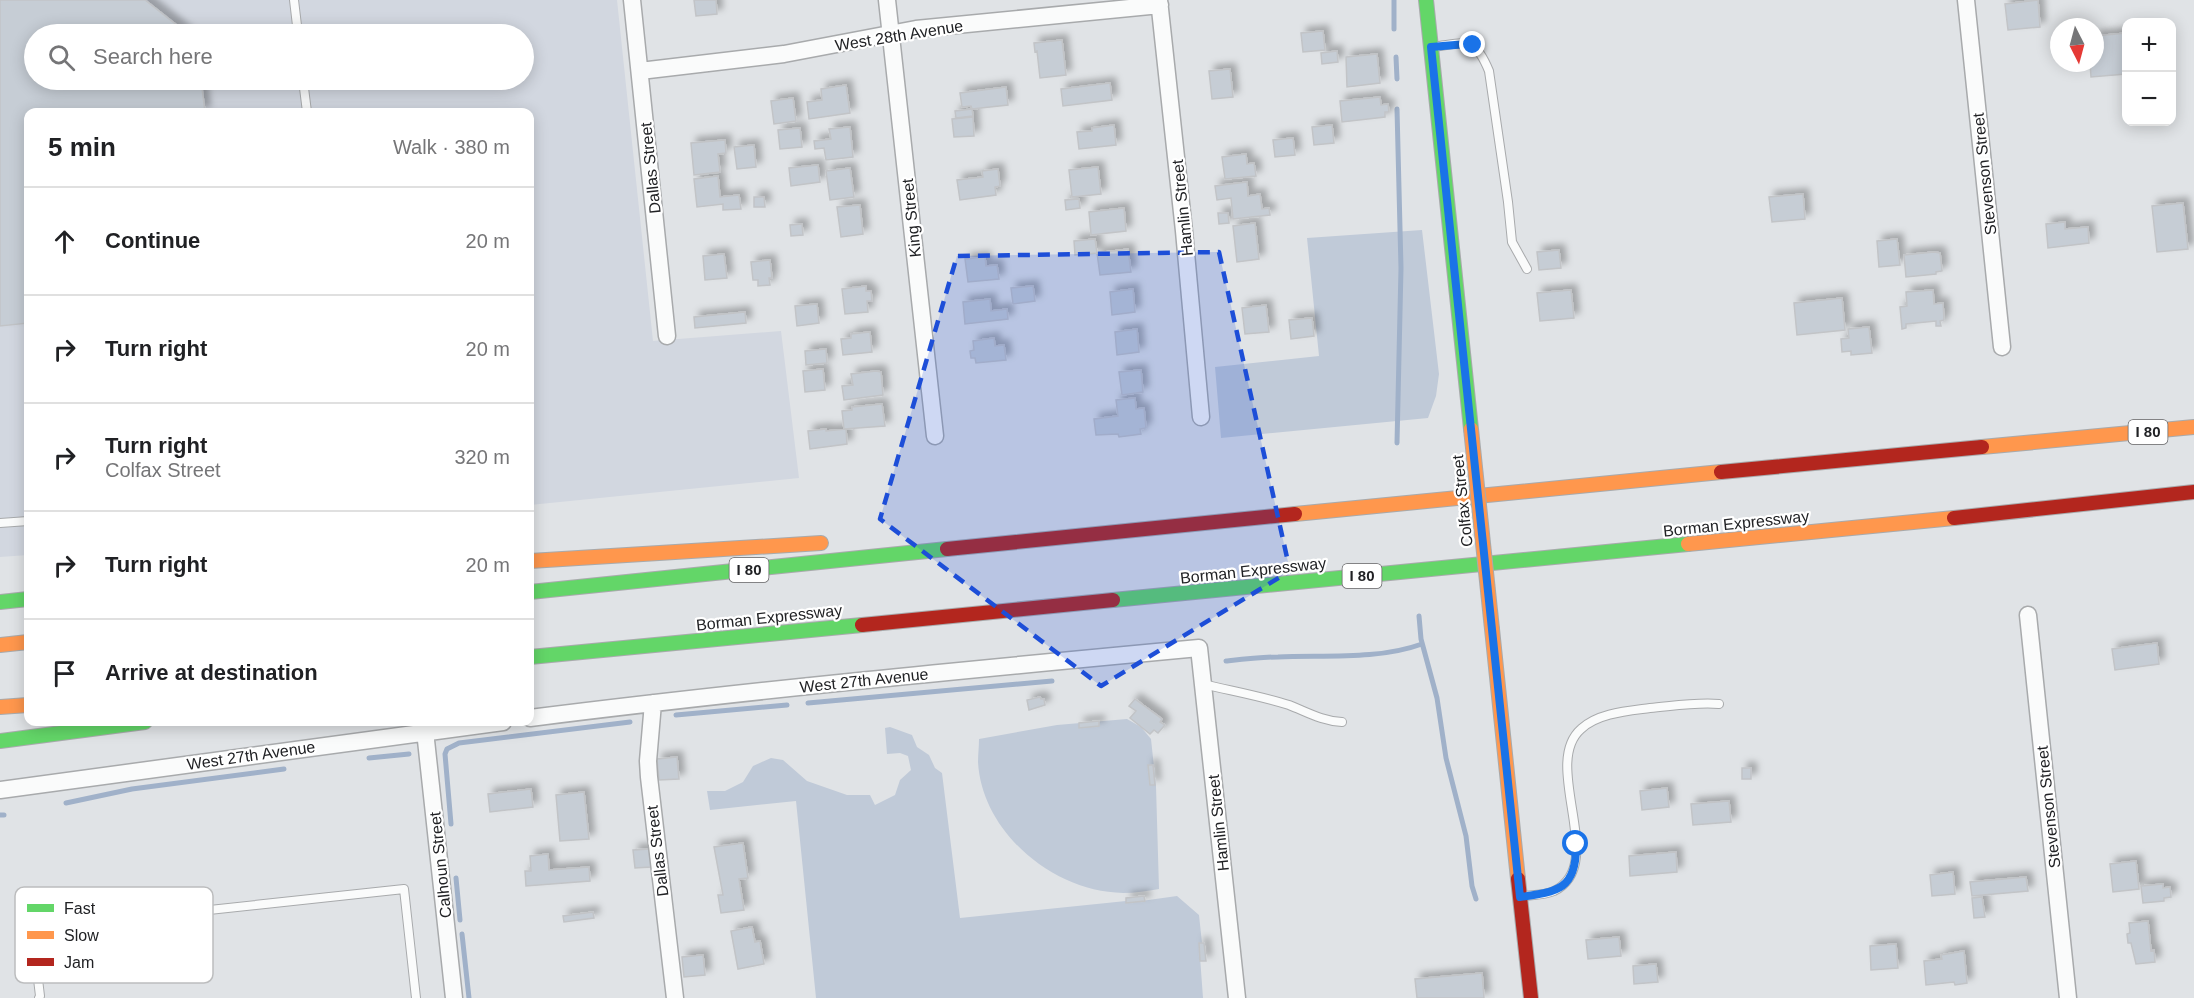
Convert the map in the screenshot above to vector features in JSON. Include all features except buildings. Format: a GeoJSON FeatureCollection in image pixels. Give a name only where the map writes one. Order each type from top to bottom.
{"type":"FeatureCollection","features":[{"type":"Feature","properties":{"kind":"main road","name":"Colfax Street"},"geometry":{"type":"LineString","coordinates":[[1426,0],[1531,998]]}},
{"type":"Feature","properties":{"kind":"main road"},"geometry":{"type":"LineString","coordinates":[[2102,436],[2194,420]]}},
{"type":"Feature","properties":{"kind":"main road","name":"I 80"},"geometry":{"type":"LineString","coordinates":[[534,592],[1382,505],[2194,427]]}},
{"type":"Feature","properties":{"kind":"main road","name":"Borman Expressway"},"geometry":{"type":"LineString","coordinates":[[534,657],[1952,518],[2194,492]]}},
{"type":"Feature","properties":{"kind":"main road"},"geometry":{"type":"LineString","coordinates":[[534,561],[810,542],[833,543]]}},
{"type":"Feature","properties":{"kind":"main road"},"geometry":{"type":"LineString","coordinates":[[867,544],[969,547]]}},
{"type":"Feature","properties":{"kind":"main road"},"geometry":{"type":"LineString","coordinates":[[0,596],[24,598]]}},
{"type":"Feature","properties":{"kind":"main road"},"geometry":{"type":"LineString","coordinates":[[0,602],[24,599]]}},
{"type":"Feature","properties":{"kind":"main road"},"geometry":{"type":"LineString","coordinates":[[0,645],[24,642]]}},
{"type":"Feature","properties":{"kind":"main road"},"geometry":{"type":"LineString","coordinates":[[0,707],[24,705]]}},
{"type":"Feature","properties":{"kind":"main road"},"geometry":{"type":"LineString","coordinates":[[0,741],[114,726]]}},
{"type":"Feature","properties":{"kind":"street","name":"Dallas Street"},"geometry":{"type":"LineString","coordinates":[[632,0],[667,336]]}},
{"type":"Feature","properties":{"kind":"street","name":"King Street"},"geometry":{"type":"LineString","coordinates":[[887,0],[934,436]]}},
{"type":"Feature","properties":{"kind":"street","name":"Stevenson Street"},"geometry":{"type":"LineString","coordinates":[[1966,0],[2001,347]]}},
{"type":"Feature","properties":{"kind":"street","name":"West 28th Avenue"},"geometry":{"type":"LineString","coordinates":[[640,71],[784,54],[845,44],[890,33],[1159,2]]}},
{"type":"Feature","properties":{"kind":"street","name":"Hamlin Street"},"geometry":{"type":"LineString","coordinates":[[1159,2],[1184,231],[1201,417]]}},
{"type":"Feature","properties":{"kind":"street","name":"Stevenson Street"},"geometry":{"type":"LineString","coordinates":[[2028,615],[2068,998]]}},
{"type":"Feature","properties":{"kind":"street","name":"Hamlin Street"},"geometry":{"type":"LineString","coordinates":[[1199,648],[1237,998]]}},
{"type":"Feature","properties":{"kind":"street","name":"West 27th Avenue"},"geometry":{"type":"LineString","coordinates":[[534,718],[941,672],[1199,648]]}},
{"type":"Feature","properties":{"kind":"street","name":"Dallas Street"},"geometry":{"type":"LineString","coordinates":[[653,703],[649,777],[675,998]]}},
{"type":"Feature","properties":{"kind":"street","name":"West 27th Avenue"},"geometry":{"type":"LineString","coordinates":[[0,790],[468,726]]}},
{"type":"Feature","properties":{"kind":"street","name":"Calhoun Street"},"geometry":{"type":"LineString","coordinates":[[425,731],[454,998]]}},
{"type":"Feature","properties":{"kind":"lane"},"geometry":{"type":"LineString","coordinates":[[294,0],[297,24]]}},
{"type":"Feature","properties":{"kind":"lane"},"geometry":{"type":"LineString","coordinates":[[1431,47],[1467,44],[1478,48],[1482,54],[1489,71],[1512,242],[1527,269]]}},
{"type":"Feature","properties":{"kind":"lane"},"geometry":{"type":"LineString","coordinates":[[304,90],[306,108]]}},
{"type":"Feature","properties":{"kind":"lane"},"geometry":{"type":"LineString","coordinates":[[0,523],[24,520]]}},
{"type":"Feature","properties":{"kind":"lane"},"geometry":{"type":"LineString","coordinates":[[1203,684],[1261,697],[1327,721],[1342,722]]}},
{"type":"Feature","properties":{"kind":"lane"},"geometry":{"type":"LineString","coordinates":[[1520,897],[1556,890],[1572,874],[1576,860],[1576,844],[1568,756],[1572,741],[1580,729],[1593,721],[1621,712],[1697,703],[1719,704]]}},
{"type":"Feature","properties":{"kind":"lane"},"geometry":{"type":"LineString","coordinates":[[213,909],[404,889],[416,998]]}},
{"type":"Feature","properties":{"kind":"lane"},"geometry":{"type":"LineString","coordinates":[[38,983],[39,998]]}},
{"type":"Feature","properties":{"kind":"highlighted area"},"geometry":{"type":"Polygon","coordinates":[[[1219,252],[1290,571],[1101,686],[880,519],[957,256],[1219,252]]]}},
{"type":"Feature","properties":{"kind":"shaded area"},"geometry":{"type":"Polygon","coordinates":[[[0,0],[617,0],[653,341],[781,331],[799,478],[534,505],[534,108],[24,108],[24,555],[0,557],[0,0]]]}},
{"type":"Feature","properties":{"kind":"shaded area"},"geometry":{"type":"Polygon","coordinates":[[[1422,230],[1439,374],[1436,396],[1428,418],[1221,438],[1215,367],[1319,356],[1307,238],[1422,230]]]}},
{"type":"Feature","properties":{"kind":"shaded area"},"geometry":{"type":"Polygon","coordinates":[[[1127,719],[1141,727],[1151,739],[1156,786],[1159,889],[1123,893],[1097,890],[1072,882],[1048,870],[1026,854],[1007,834],[993,812],[983,788],[978,759],[979,739],[1057,725],[1127,719]]]}},
{"type":"Feature","properties":{"kind":"shaded area"},"geometry":{"type":"Polygon","coordinates":[[[890,727],[912,735],[917,747],[929,755],[935,768],[942,773],[960,918],[1126,901],[1127,903],[1177,896],[1199,915],[1203,998],[816,998],[796,801],[710,810],[707,791],[725,791],[743,782],[753,766],[771,758],[783,760],[807,781],[847,795],[870,795],[875,805],[895,795],[900,780],[911,770],[908,756],[900,753],[887,754],[885,728],[890,727]]]}},
{"type":"Feature","properties":{"kind":"waterway"},"geometry":{"type":"LineString","coordinates":[[1394,0],[1394,29]]}},
{"type":"Feature","properties":{"kind":"waterway"},"geometry":{"type":"LineString","coordinates":[[1396,57],[1397,79]]}},
{"type":"Feature","properties":{"kind":"waterway"},"geometry":{"type":"LineString","coordinates":[[1397,109],[1401,268],[1397,443]]}},
{"type":"Feature","properties":{"kind":"waterway"},"geometry":{"type":"LineString","coordinates":[[1419,616],[1421,639],[1437,698],[1446,758],[1466,836],[1472,886],[1476,899]]}},
{"type":"Feature","properties":{"kind":"waterway"},"geometry":{"type":"LineString","coordinates":[[1226,661],[1265,657],[1369,655],[1422,644]]}},
{"type":"Feature","properties":{"kind":"waterway"},"geometry":{"type":"LineString","coordinates":[[808,703],[1052,681]]}},
{"type":"Feature","properties":{"kind":"waterway"},"geometry":{"type":"LineString","coordinates":[[676,715],[787,705]]}},
{"type":"Feature","properties":{"kind":"waterway"},"geometry":{"type":"LineString","coordinates":[[451,824],[445,754],[447,749],[459,743],[630,722]]}},
{"type":"Feature","properties":{"kind":"waterway"},"geometry":{"type":"LineString","coordinates":[[369,758],[409,754]]}},
{"type":"Feature","properties":{"kind":"waterway"},"geometry":{"type":"LineString","coordinates":[[66,803],[132,789],[284,769]]}},
{"type":"Feature","properties":{"kind":"waterway"},"geometry":{"type":"LineString","coordinates":[[456,878],[460,920]]}},
{"type":"Feature","properties":{"kind":"waterway"},"geometry":{"type":"LineString","coordinates":[[462,934],[469,998]]}},
{"type":"Feature","properties":{"kind":"traffic: fast"},"geometry":{"type":"LineString","coordinates":[[1426,0],[1471,429]]}},
{"type":"Feature","properties":{"kind":"traffic: fast"},"geometry":{"type":"LineString","coordinates":[[1113,600],[1688,544]]}},
{"type":"Feature","properties":{"kind":"traffic: fast"},"geometry":{"type":"LineString","coordinates":[[534,592],[947,549]]}},
{"type":"Feature","properties":{"kind":"traffic: fast"},"geometry":{"type":"LineString","coordinates":[[0,602],[24,599]]}},
{"type":"Feature","properties":{"kind":"traffic: fast"},"geometry":{"type":"LineString","coordinates":[[534,657],[862,625]]}},
{"type":"Feature","properties":{"kind":"traffic: fast"},"geometry":{"type":"LineString","coordinates":[[0,741],[114,726]]}},
{"type":"Feature","properties":{"kind":"traffic: slow"},"geometry":{"type":"LineString","coordinates":[[1982,447],[2194,427]]}},
{"type":"Feature","properties":{"kind":"traffic: slow"},"geometry":{"type":"LineString","coordinates":[[1471,429],[1492,629]]}},
{"type":"Feature","properties":{"kind":"traffic: slow"},"geometry":{"type":"LineString","coordinates":[[1295,514],[1721,472]]}},
{"type":"Feature","properties":{"kind":"traffic: slow"},"geometry":{"type":"LineString","coordinates":[[1688,544],[1954,518]]}},
{"type":"Feature","properties":{"kind":"traffic: slow"},"geometry":{"type":"LineString","coordinates":[[534,561],[821,543]]}},
{"type":"Feature","properties":{"kind":"traffic: slow"},"geometry":{"type":"LineString","coordinates":[[1492,629],[1518,879]]}},
{"type":"Feature","properties":{"kind":"traffic: slow"},"geometry":{"type":"LineString","coordinates":[[0,645],[24,642]]}},
{"type":"Feature","properties":{"kind":"traffic: slow"},"geometry":{"type":"LineString","coordinates":[[0,707],[24,705]]}},
{"type":"Feature","properties":{"kind":"traffic: jam"},"geometry":{"type":"LineString","coordinates":[[1721,472],[1982,447]]}},
{"type":"Feature","properties":{"kind":"traffic: jam"},"geometry":{"type":"LineString","coordinates":[[1954,518],[2194,492]]}},
{"type":"Feature","properties":{"kind":"traffic: jam"},"geometry":{"type":"LineString","coordinates":[[947,549],[1295,514]]}},
{"type":"Feature","properties":{"kind":"traffic: jam"},"geometry":{"type":"LineString","coordinates":[[862,625],[1113,600]]}},
{"type":"Feature","properties":{"kind":"traffic: jam"},"geometry":{"type":"LineString","coordinates":[[1518,879],[1531,998]]}},
{"type":"Feature","properties":{"kind":"route"},"geometry":{"type":"LineString","coordinates":[[1473,45],[1431,47],[1520,897],[1548,893],[1562,886],[1574,868],[1576,844]]}}]}
